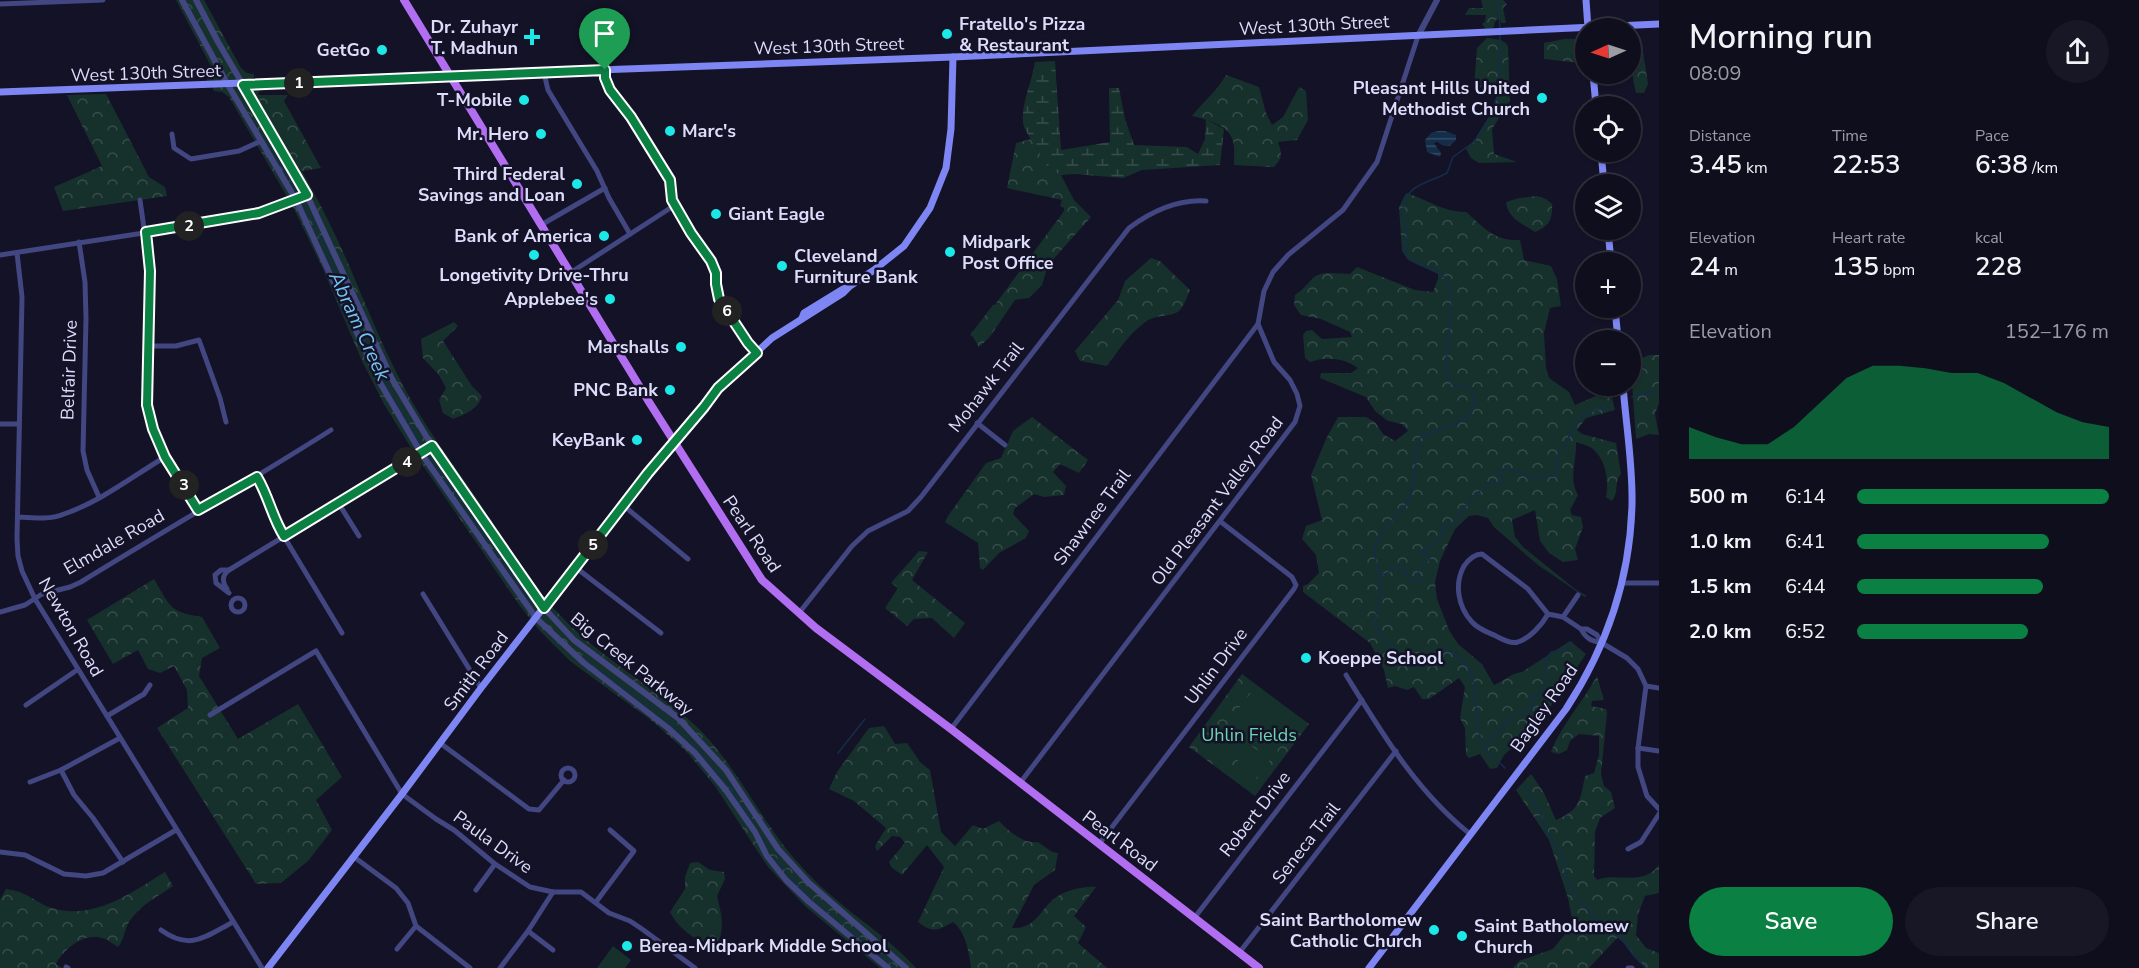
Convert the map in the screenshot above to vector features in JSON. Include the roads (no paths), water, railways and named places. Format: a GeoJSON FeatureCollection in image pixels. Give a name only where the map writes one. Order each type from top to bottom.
{"type":"FeatureCollection","features":[{"type":"Feature","properties":{"kind":"main road","name":"Pearl Road"},"geometry":{"type":"LineString","coordinates":[[404,0],[570,273],[762,580],[799,613],[1259,968]]}},
{"type":"Feature","properties":{"kind":"main road"},"geometry":{"type":"LineString","coordinates":[[1586,0],[1587,18]]}},
{"type":"Feature","properties":{"kind":"main road","name":"West 130th Street"},"geometry":{"type":"LineString","coordinates":[[1641,25],[1659,24]]}},
{"type":"Feature","properties":{"kind":"main road","name":"West 130th Street"},"geometry":{"type":"LineString","coordinates":[[0,92],[243,85],[953,57],[1575,29]]}},
{"type":"Feature","properties":{"kind":"main road","name":"Smith Road"},"geometry":{"type":"LineString","coordinates":[[272,967],[481,688],[674,441],[713,396],[718,394],[730,378],[772,338],[843,293],[904,246],[925,219],[946,168],[951,129],[953,57]]}},
{"type":"Feature","properties":{"kind":"main road","name":"Bagley Road"},"geometry":{"type":"LineString","coordinates":[[1369,968],[1566,709],[1602,643],[1622,583],[1628,550],[1632,504],[1624,396]]}},
{"type":"Feature","properties":{"kind":"street"},"geometry":{"type":"LineString","coordinates":[[0,4],[103,0]]}},
{"type":"Feature","properties":{"kind":"street","name":"Big Creek Parkway"},"geometry":{"type":"LineString","coordinates":[[182,0],[228,85],[296,200],[379,381],[421,453],[536,618],[584,663],[668,728],[695,753],[744,815],[777,870],[809,902],[888,968]]}},
{"type":"Feature","properties":{"kind":"street","name":"Big Creek Parkway"},"geometry":{"type":"LineString","coordinates":[[196,0],[307,195],[332,244],[392,379],[432,446],[544,608],[581,646],[678,718],[726,770],[778,849],[808,883],[906,968]]}},
{"type":"Feature","properties":{"kind":"street"},"geometry":{"type":"LineString","coordinates":[[1258,324],[1264,291],[1273,272],[1288,255],[1343,210],[1377,162],[1418,36],[1437,0]]}},
{"type":"Feature","properties":{"kind":"street"},"geometry":{"type":"LineString","coordinates":[[605,70],[605,78],[610,90],[631,117],[670,180],[671,195],[675,205],[711,262],[716,273],[719,299],[757,353]]}},
{"type":"Feature","properties":{"kind":"street"},"geometry":{"type":"LineString","coordinates":[[544,73],[548,90],[597,171],[630,234]]}},
{"type":"Feature","properties":{"kind":"street"},"geometry":{"type":"LineString","coordinates":[[172,135],[174,148],[191,159],[240,151],[261,141]]}},
{"type":"Feature","properties":{"kind":"street"},"geometry":{"type":"LineString","coordinates":[[541,225],[605,188]]}},
{"type":"Feature","properties":{"kind":"street"},"geometry":{"type":"LineString","coordinates":[[0,255],[235,219],[259,213],[307,195]]}},
{"type":"Feature","properties":{"kind":"street"},"geometry":{"type":"LineString","coordinates":[[140,200],[150,271],[147,405],[153,429],[165,457],[198,510]]}},
{"type":"Feature","properties":{"kind":"street","name":"Mohawk Trail"},"geometry":{"type":"LineString","coordinates":[[799,613],[852,546],[868,531],[908,511],[921,497],[1129,228],[1157,210],[1195,200],[1206,201]]}},
{"type":"Feature","properties":{"kind":"street"},"geometry":{"type":"LineString","coordinates":[[570,273],[675,205]]}},
{"type":"Feature","properties":{"kind":"street","name":"Belfair Drive"},"geometry":{"type":"LineString","coordinates":[[79,242],[85,282],[86,318],[83,451],[87,470],[99,497]]}},
{"type":"Feature","properties":{"kind":"street","name":"Newton Road"},"geometry":{"type":"LineString","coordinates":[[18,253],[22,297],[18,556],[22,571],[35,599],[77,670],[262,968]]}},
{"type":"Feature","properties":{"kind":"street","name":"Old Pleasant Valley Road"},"geometry":{"type":"LineString","coordinates":[[1020,783],[1296,422],[1300,406],[1297,394],[1290,380],[1274,362],[1258,324]]}},
{"type":"Feature","properties":{"kind":"street","name":"Shawnee Trail"},"geometry":{"type":"LineString","coordinates":[[951,729],[1258,324]]}},
{"type":"Feature","properties":{"kind":"street"},"geometry":{"type":"LineString","coordinates":[[147,346],[176,346],[199,340],[220,398],[226,422]]}},
{"type":"Feature","properties":{"kind":"street"},"geometry":{"type":"LineString","coordinates":[[977,423],[1005,445]]}},
{"type":"Feature","properties":{"kind":"street"},"geometry":{"type":"LineString","coordinates":[[0,424],[19,424]]}},
{"type":"Feature","properties":{"kind":"street","name":"Elmdale Road"},"geometry":{"type":"LineString","coordinates":[[0,612],[25,605],[42,594],[81,582],[331,430]]}},
{"type":"Feature","properties":{"kind":"street"},"geometry":{"type":"LineString","coordinates":[[233,600],[229,593],[216,583],[215,575],[221,570],[229,570],[432,446]]}},
{"type":"Feature","properties":{"kind":"street"},"geometry":{"type":"LineString","coordinates":[[18,517],[44,518],[63,515],[99,497],[165,457]]}},
{"type":"Feature","properties":{"kind":"street"},"geometry":{"type":"LineString","coordinates":[[257,477],[269,499],[274,520],[342,633]]}},
{"type":"Feature","properties":{"kind":"street"},"geometry":{"type":"LineString","coordinates":[[339,504],[359,536]]}},
{"type":"Feature","properties":{"kind":"street"},"geometry":{"type":"LineString","coordinates":[[624,506],[688,559]]}},
{"type":"Feature","properties":{"kind":"street","name":"Uhlin Drive"},"geometry":{"type":"LineString","coordinates":[[1099,844],[1296,585],[1292,577],[1221,522]]}},
{"type":"Feature","properties":{"kind":"street"},"geometry":{"type":"LineString","coordinates":[[1548,614],[1540,626],[1518,642],[1506,640],[1471,621],[1458,592],[1458,578],[1465,566],[1477,554],[1482,554],[1528,589],[1548,614],[1563,617],[1581,629],[1584,636],[1602,643],[1627,658],[1638,669],[1646,686],[1638,748],[1638,767],[1647,795],[1659,809]]}},
{"type":"Feature","properties":{"kind":"street"},"geometry":{"type":"LineString","coordinates":[[575,567],[662,633]]}},
{"type":"Feature","properties":{"kind":"street"},"geometry":{"type":"LineString","coordinates":[[1622,583],[1659,583]]}},
{"type":"Feature","properties":{"kind":"street"},"geometry":{"type":"LineString","coordinates":[[423,594],[481,688]]}},
{"type":"Feature","properties":{"kind":"street"},"geometry":{"type":"LineString","coordinates":[[1563,617],[1578,595]]}},
{"type":"Feature","properties":{"kind":"street"},"geometry":{"type":"LineString","coordinates":[[210,715],[316,651],[402,794]]}},
{"type":"Feature","properties":{"kind":"street"},"geometry":{"type":"LineString","coordinates":[[26,705],[77,670]]}},
{"type":"Feature","properties":{"kind":"street"},"geometry":{"type":"LineString","coordinates":[[1346,675],[1416,782],[1439,808],[1470,834]]}},
{"type":"Feature","properties":{"kind":"street"},"geometry":{"type":"LineString","coordinates":[[106,716],[144,694],[150,685]]}},
{"type":"Feature","properties":{"kind":"street"},"geometry":{"type":"LineString","coordinates":[[1646,686],[1659,688]]}},
{"type":"Feature","properties":{"kind":"street","name":"Robert Drive"},"geometry":{"type":"LineString","coordinates":[[1195,917],[1362,700]]}},
{"type":"Feature","properties":{"kind":"street"},"geometry":{"type":"LineString","coordinates":[[30,782],[61,770],[120,738]]}},
{"type":"Feature","properties":{"kind":"street"},"geometry":{"type":"LineString","coordinates":[[441,742],[529,809],[539,810],[544,806],[564,780]]}},
{"type":"Feature","properties":{"kind":"street"},"geometry":{"type":"LineString","coordinates":[[1638,748],[1659,751]]}},
{"type":"Feature","properties":{"kind":"street","name":"Seneca Trail"},"geometry":{"type":"LineString","coordinates":[[1239,953],[1396,751]]}},
{"type":"Feature","properties":{"kind":"street"},"geometry":{"type":"LineString","coordinates":[[61,770],[74,795],[123,862]]}},
{"type":"Feature","properties":{"kind":"street","name":"Paula Drive"},"geometry":{"type":"LineString","coordinates":[[402,794],[454,830],[495,864],[530,887],[553,892],[581,892],[609,913],[642,928],[695,968]]}},
{"type":"Feature","properties":{"kind":"street"},"geometry":{"type":"LineString","coordinates":[[1628,849],[1641,842],[1659,814]]}},
{"type":"Feature","properties":{"kind":"street"},"geometry":{"type":"LineString","coordinates":[[0,852],[25,855],[64,874],[87,876],[103,873],[176,830]]}},
{"type":"Feature","properties":{"kind":"street"},"geometry":{"type":"LineString","coordinates":[[596,902],[634,851],[610,830]]}},
{"type":"Feature","properties":{"kind":"street"},"geometry":{"type":"LineString","coordinates":[[768,856],[778,849]]}},
{"type":"Feature","properties":{"kind":"street"},"geometry":{"type":"LineString","coordinates":[[354,857],[396,888],[408,903],[416,926],[470,968]]}},
{"type":"Feature","properties":{"kind":"street"},"geometry":{"type":"LineString","coordinates":[[476,890],[495,864]]}},
{"type":"Feature","properties":{"kind":"street"},"geometry":{"type":"LineString","coordinates":[[500,968],[528,931],[553,892]]}},
{"type":"Feature","properties":{"kind":"street"},"geometry":{"type":"LineString","coordinates":[[161,930],[172,938],[186,942],[199,941],[233,922]]}},
{"type":"Feature","properties":{"kind":"street"},"geometry":{"type":"LineString","coordinates":[[397,949],[416,926]]}},
{"type":"Feature","properties":{"kind":"street"},"geometry":{"type":"LineString","coordinates":[[528,931],[554,950]]}},
{"type":"Feature","properties":{"kind":"water"},"geometry":{"type":"Polygon","coordinates":[[[1438,131],[1456,135],[1456,140],[1450,146],[1434,143],[1441,153],[1440,157],[1427,152],[1425,140],[1431,133],[1438,131]]]}},
{"type":"Feature","properties":{"kind":"waterway"},"geometry":{"type":"LineString","coordinates":[[1498,0],[1500,29]]}},
{"type":"Feature","properties":{"kind":"waterway"},"geometry":{"type":"LineString","coordinates":[[1500,34],[1499,92],[1489,118],[1474,142],[1453,157],[1447,173],[1413,189],[1405,200],[1403,209],[1407,236],[1404,250],[1417,263],[1439,273],[1445,278],[1449,287],[1452,310],[1446,360],[1447,372],[1450,381],[1455,386],[1460,384],[1470,387],[1474,399],[1473,408],[1460,421],[1420,438],[1413,486],[1408,501],[1378,537],[1375,553],[1381,589],[1376,617],[1379,634],[1392,645],[1403,660],[1412,666],[1425,664],[1433,651],[1438,650],[1449,651],[1462,660],[1473,680],[1479,732],[1483,744],[1505,768]]}},
{"type":"Feature","properties":{"kind":"waterway","name":"Abram Creek"},"geometry":{"type":"LineString","coordinates":[[266,137],[298,194]]}},
{"type":"Feature","properties":{"kind":"waterway","name":"Abram Creek"},"geometry":{"type":"LineString","coordinates":[[303,202],[389,389],[424,448]]}},
{"type":"Feature","properties":{"kind":"waterway"},"geometry":{"type":"LineString","coordinates":[[1632,397],[1659,390]]}},
{"type":"Feature","properties":{"kind":"waterway"},"geometry":{"type":"LineString","coordinates":[[1380,576],[1395,567],[1402,567],[1411,581],[1420,581],[1418,569],[1430,559],[1428,553],[1422,553],[1424,549],[1434,543],[1443,533],[1443,525],[1455,522],[1466,505],[1480,491],[1491,482],[1497,483],[1501,480],[1497,474],[1498,471],[1509,468],[1527,477],[1554,476],[1557,473],[1557,456],[1577,422],[1586,414],[1608,406]]}},
{"type":"Feature","properties":{"kind":"waterway","name":"Abram Creek"},"geometry":{"type":"LineString","coordinates":[[428,453],[532,603]]}},
{"type":"Feature","properties":{"kind":"waterway"},"geometry":{"type":"LineString","coordinates":[[1486,748],[1500,728],[1511,718],[1517,714],[1532,711],[1532,696],[1541,692],[1549,671],[1543,665],[1551,652],[1564,650],[1572,642]]}},
{"type":"Feature","properties":{"kind":"waterway","name":"Abram Creek"},"geometry":{"type":"LineString","coordinates":[[582,656],[660,714],[687,738],[724,780],[754,826]]}},
{"type":"Feature","properties":{"kind":"waterway"},"geometry":{"type":"LineString","coordinates":[[838,753],[865,719]]}},
{"type":"Feature","properties":{"kind":"waterway"},"geometry":{"type":"LineString","coordinates":[[1523,786],[1536,805],[1548,833],[1563,857],[1567,880],[1573,894],[1603,925],[1624,942],[1646,968]]}},
{"type":"Feature","properties":{"kind":"waterway","name":"Abram Creek"},"geometry":{"type":"LineString","coordinates":[[760,835],[770,849]]}},
{"type":"Feature","properties":{"kind":"waterway","name":"Abram Creek"},"geometry":{"type":"LineString","coordinates":[[774,856],[803,890],[897,968]]}},
{"type":"Feature","properties":{"kind":"place","name":"Fratello's Pizza & Restaurant"},"geometry":{"type":"Point","coordinates":[947,34]}},
{"type":"Feature","properties":{"kind":"place","name":"Dr. Zuhayr T. Madhun"},"geometry":{"type":"Point","coordinates":[532,37]}},
{"type":"Feature","properties":{"kind":"place","name":"GetGo"},"geometry":{"type":"Point","coordinates":[382,50]}},
{"type":"Feature","properties":{"kind":"place","name":"Pleasant Hills United Methodist Church"},"geometry":{"type":"Point","coordinates":[1542,98]}},
{"type":"Feature","properties":{"kind":"place","name":"T-Mobile"},"geometry":{"type":"Point","coordinates":[524,100]}},
{"type":"Feature","properties":{"kind":"place","name":"Marc's"},"geometry":{"type":"Point","coordinates":[670,131]}},
{"type":"Feature","properties":{"kind":"place","name":"Mr. Hero"},"geometry":{"type":"Point","coordinates":[541,134]}},
{"type":"Feature","properties":{"kind":"place","name":"Third Federal Savings and Loan"},"geometry":{"type":"Point","coordinates":[577,184]}},
{"type":"Feature","properties":{"kind":"place","name":"Giant Eagle"},"geometry":{"type":"Point","coordinates":[716,214]}},
{"type":"Feature","properties":{"kind":"place","name":"Bank of America"},"geometry":{"type":"Point","coordinates":[604,236]}},
{"type":"Feature","properties":{"kind":"place","name":"Midpark Post Office"},"geometry":{"type":"Point","coordinates":[950,252]}},
{"type":"Feature","properties":{"kind":"place","name":"Longetivity Drive-Thru"},"geometry":{"type":"Point","coordinates":[534,255]}},
{"type":"Feature","properties":{"kind":"place","name":"Cleveland Furniture Bank"},"geometry":{"type":"Point","coordinates":[782,266]}},
{"type":"Feature","properties":{"kind":"place","name":"Applebee's"},"geometry":{"type":"Point","coordinates":[610,299]}},
{"type":"Feature","properties":{"kind":"place","name":"Marshalls"},"geometry":{"type":"Point","coordinates":[681,347]}},
{"type":"Feature","properties":{"kind":"place","name":"PNC Bank"},"geometry":{"type":"Point","coordinates":[670,390]}},
{"type":"Feature","properties":{"kind":"place","name":"KeyBank"},"geometry":{"type":"Point","coordinates":[637,440]}},
{"type":"Feature","properties":{"kind":"place","name":"Koeppe School"},"geometry":{"type":"Point","coordinates":[1306,658]}},
{"type":"Feature","properties":{"kind":"place","name":"Saint Bartholomew Catholic Church"},"geometry":{"type":"Point","coordinates":[1434,930]}},
{"type":"Feature","properties":{"kind":"place","name":"Saint Batholomew Church"},"geometry":{"type":"Point","coordinates":[1462,936]}},
{"type":"Feature","properties":{"kind":"place","name":"Berea-Midpark Middle School"},"geometry":{"type":"Point","coordinates":[627,946]}},
{"type":"Feature","properties":{"kind":"park label","name":"Uhlin Fields"},"geometry":{"type":"Point","coordinates":[1249,735]}}]}
